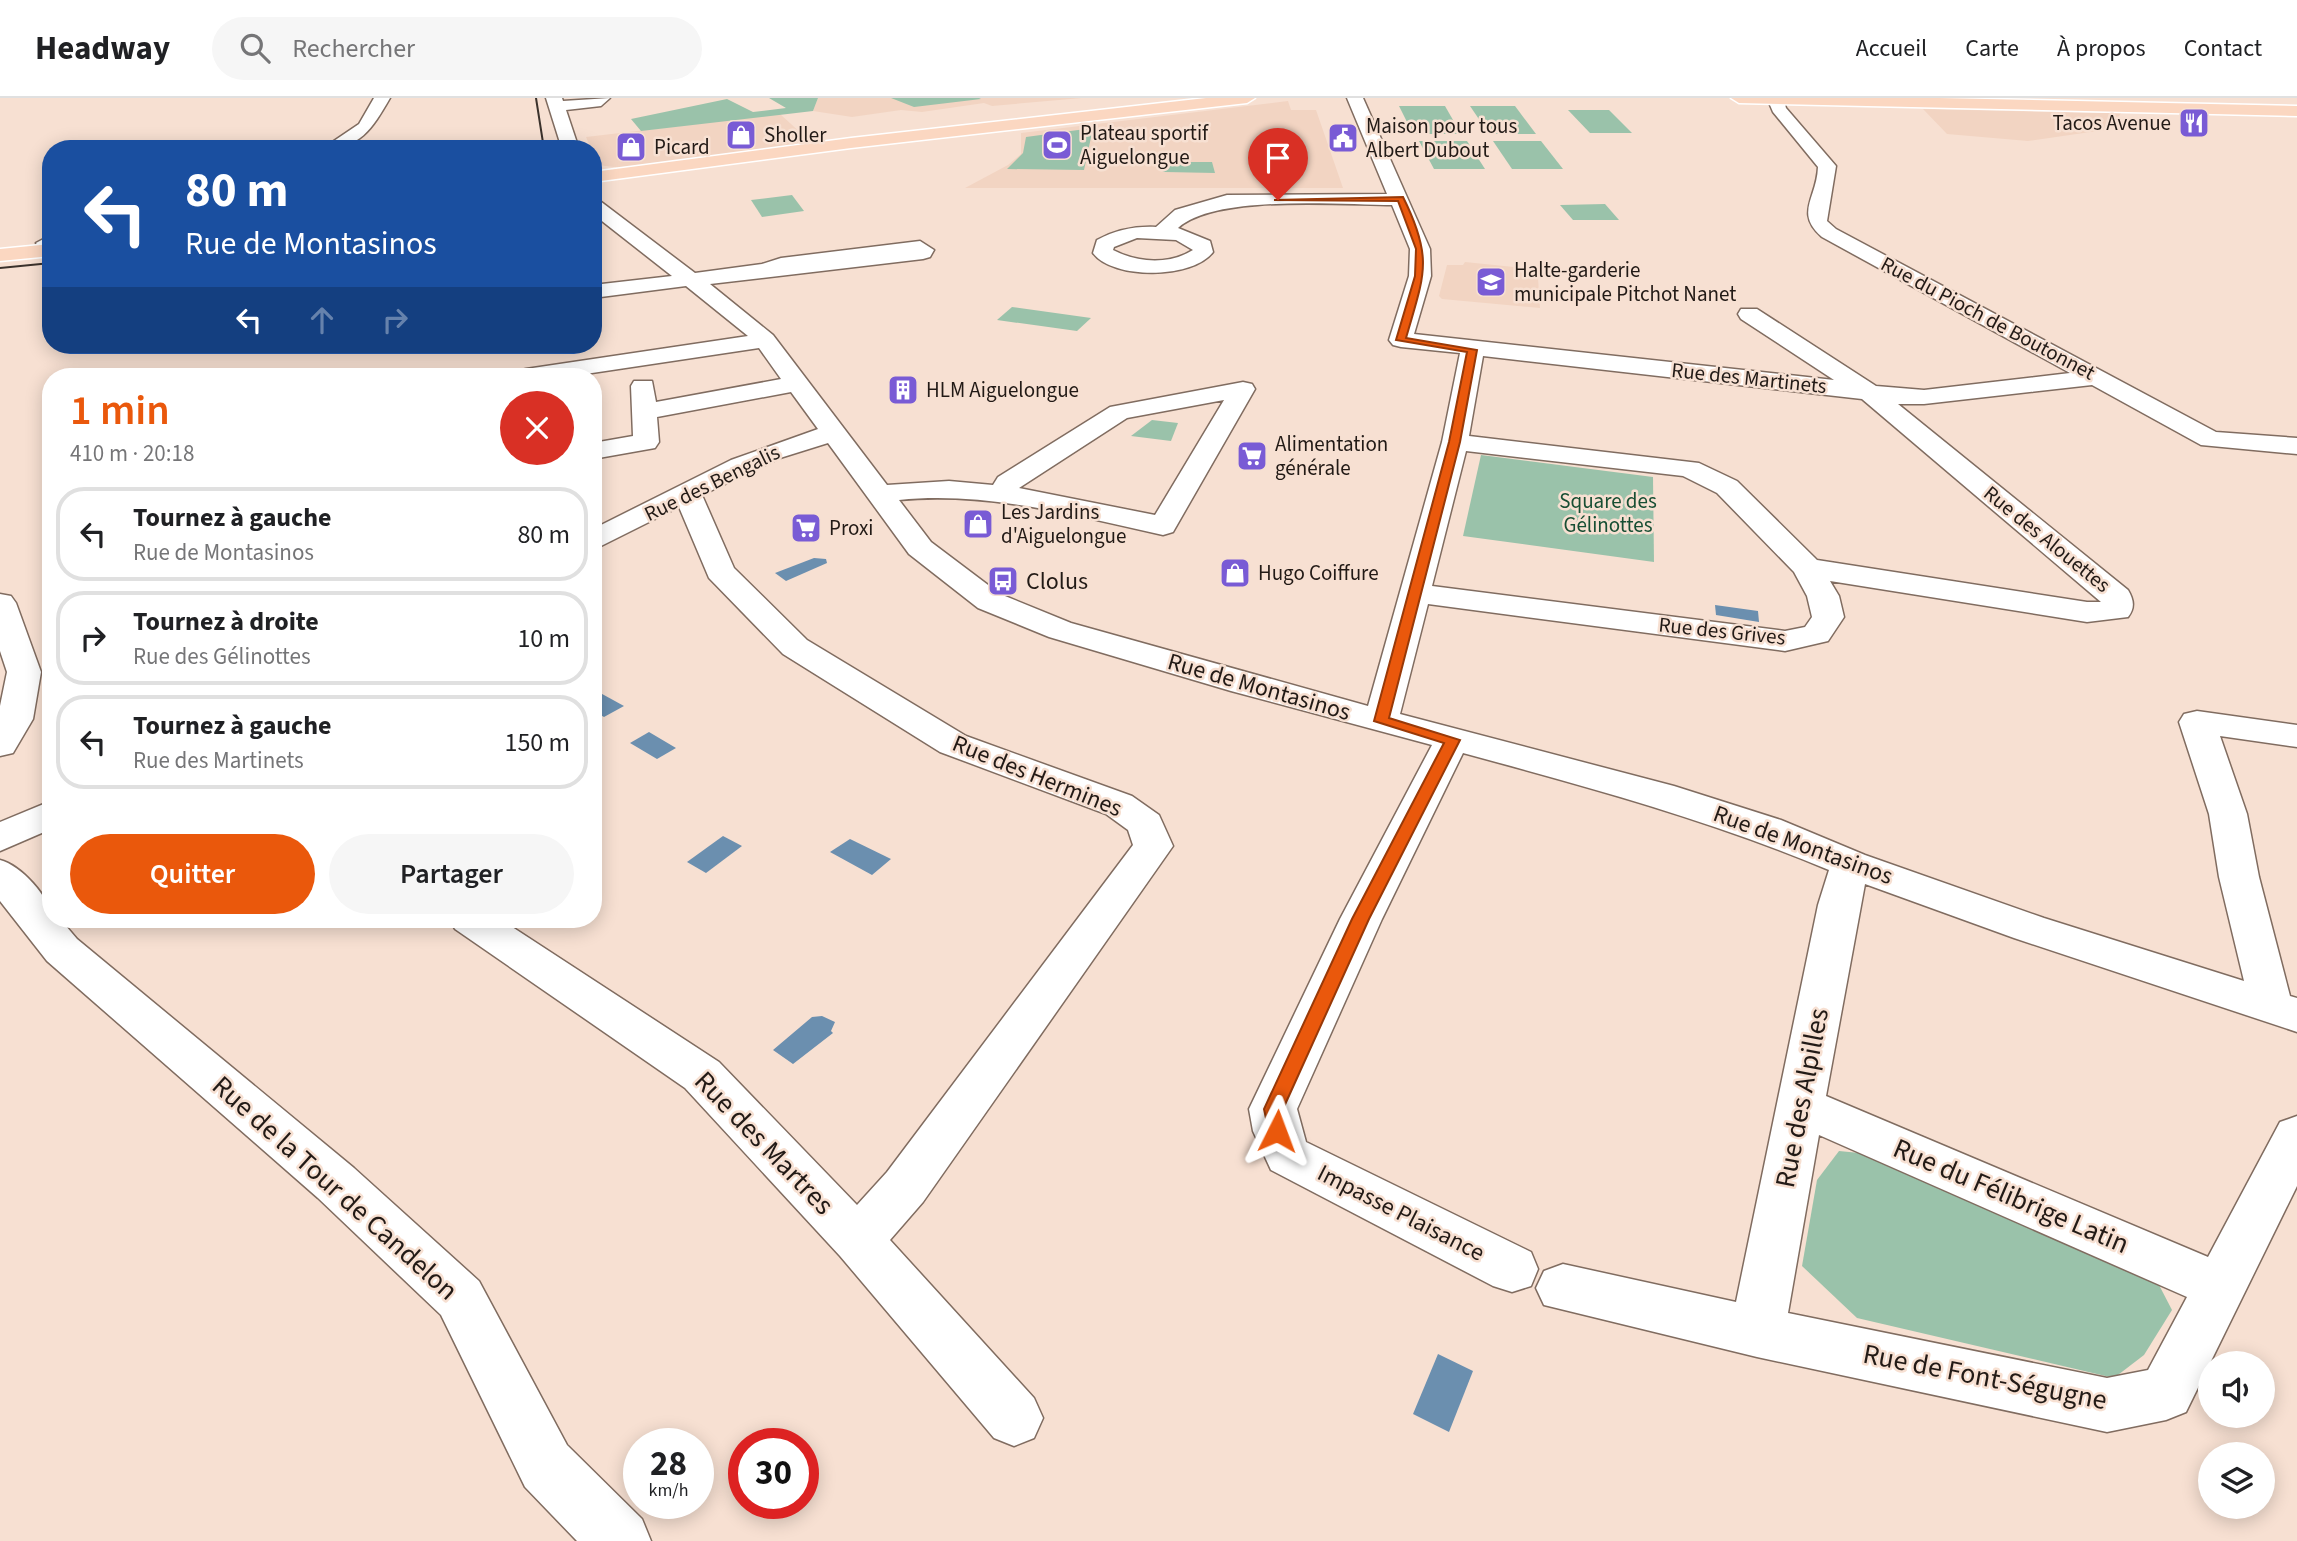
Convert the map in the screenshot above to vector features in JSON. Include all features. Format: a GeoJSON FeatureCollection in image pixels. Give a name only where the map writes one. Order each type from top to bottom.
{"type":"FeatureCollection","features":[{"type":"Feature","properties":{"kind":"main road"},"geometry":{"type":"LineString","coordinates":[[602,176],[830,146],[1247,98]]}},
{"type":"Feature","properties":{"kind":"main road"},"geometry":{"type":"LineString","coordinates":[[1739,98],[2297,111]]}},
{"type":"Feature","properties":{"kind":"main road"},"geometry":{"type":"LineString","coordinates":[[602,184],[876,142]]}},
{"type":"Feature","properties":{"kind":"main road"},"geometry":{"type":"LineString","coordinates":[[0,248],[42,245]]}},
{"type":"Feature","properties":{"kind":"main road"},"geometry":{"type":"LineString","coordinates":[[0,256],[42,246]]}},
{"type":"Feature","properties":{"kind":"street"},"geometry":{"type":"LineString","coordinates":[[344,140],[365,127],[382,98]]}},
{"type":"Feature","properties":{"kind":"street"},"geometry":{"type":"LineString","coordinates":[[1162,232],[1182,214],[1227,201],[1401,199],[1355,98]]}},
{"type":"Feature","properties":{"kind":"street","name":"Rue du Pioch de Boutonnet"},"geometry":{"type":"LineString","coordinates":[[1775,98],[1779,109],[1827,166],[1827,178],[1817,202],[1817,223],[1836,237],[2210,439],[2297,446]]}},
{"type":"Feature","properties":{"kind":"street"},"geometry":{"type":"LineString","coordinates":[[567,140],[555,102],[599,103]]}},
{"type":"Feature","properties":{"kind":"street","name":"Rue des Martinets"},"geometry":{"type":"LineString","coordinates":[[1401,199],[1420,249],[1420,276],[1401,340],[1472,350],[1924,397],[2097,377]]}},
{"type":"Feature","properties":{"kind":"street","name":"Rue de Montasinos"},"geometry":{"type":"LineString","coordinates":[[602,212],[749,324],[765,340],[799,383],[877,494],[920,548],[945,570],[989,601],[1060,630],[1381,721],[1591,773],[1661,794],[1767,829],[1851,864],[2029,928],[2283,1011]]}},
{"type":"Feature","properties":{"kind":"street"},"geometry":{"type":"LineString","coordinates":[[602,291],[766,270],[823,267],[923,253],[924,250],[920,247],[781,264],[766,270]]}},
{"type":"Feature","properties":{"kind":"street","name":"Rue des Alouettes"},"geometry":{"type":"LineString","coordinates":[[1749,314],[1870,393],[2117,597],[2117,610],[2088,612],[1807,568]]}},
{"type":"Feature","properties":{"kind":"street"},"geometry":{"type":"LineString","coordinates":[[580,368],[765,340]]}},
{"type":"Feature","properties":{"kind":"street"},"geometry":{"type":"LineString","coordinates":[[1381,721],[1455,442],[1472,350]]}},
{"type":"Feature","properties":{"kind":"street"},"geometry":{"type":"LineString","coordinates":[[602,449],[646,442],[640,359]]}},
{"type":"Feature","properties":{"kind":"street"},"geometry":{"type":"LineString","coordinates":[[645,412],[799,383]]}},
{"type":"Feature","properties":{"kind":"street"},"geometry":{"type":"LineString","coordinates":[[877,494],[919,488],[1002,492],[1163,526],[1243,389],[1119,412],[1008,483],[1002,492]]}},
{"type":"Feature","properties":{"kind":"street","name":"Rue des Bengalis"},"geometry":{"type":"LineString","coordinates":[[602,536],[687,492],[801,440],[833,433]]}},
{"type":"Feature","properties":{"kind":"street","name":"Rue des Grives"},"geometry":{"type":"LineString","coordinates":[[1416,593],[1785,641],[1816,634],[1828,617],[1823,596],[1807,568],[1727,487],[1689,469],[1455,442]]}},
{"type":"Feature","properties":{"kind":"street","name":"Rue des Hermines"},"geometry":{"type":"LineString","coordinates":[[687,492],[720,572],[794,647],[953,744],[1119,805],[1145,824],[1153,846],[905,1187],[858,1240]]}},
{"type":"Feature","properties":{"kind":"street"},"geometry":{"type":"LineString","coordinates":[[0,603],[24,672],[15,719],[0,745]]}},
{"type":"Feature","properties":{"kind":"street","name":"Rue de Montasinos"},"geometry":{"type":"LineString","coordinates":[[2283,1011],[2267,987],[2239,877],[2228,814],[2197,722],[2297,736]]}},
{"type":"Feature","properties":{"kind":"street","name":"Impasse Plaisance"},"geometry":{"type":"LineString","coordinates":[[1452,740],[1361,919],[1273,1109],[1277,1131],[1288,1156],[1512,1269]]}},
{"type":"Feature","properties":{"kind":"street"},"geometry":{"type":"LineString","coordinates":[[0,838],[42,817]]}},
{"type":"Feature","properties":{"kind":"street","name":"Rue des Alpilles"},"geometry":{"type":"LineString","coordinates":[[1757,1332],[1839,905],[1851,864]]}},
{"type":"Feature","properties":{"kind":"street","name":"Rue de la Tour de Candelon"},"geometry":{"type":"LineString","coordinates":[[0,873],[42,925]]}},
{"type":"Feature","properties":{"kind":"street","name":"Rue de la Tour de Candelon"},"geometry":{"type":"LineString","coordinates":[[44,928],[62,950],[336,1183],[460,1298],[546,1466],[620,1541]]}},
{"type":"Feature","properties":{"kind":"street","name":"Rue des Martres"},"geometry":{"type":"LineString","coordinates":[[483,928],[702,1075],[858,1240],[1014,1418]]}},
{"type":"Feature","properties":{"kind":"street","name":"Rue du Félibrige Latin"},"geometry":{"type":"LineString","coordinates":[[1801,1106],[2221,1286]]}},
{"type":"Feature","properties":{"kind":"street","name":"Rue de Font-Ségugne"},"geometry":{"type":"LineString","coordinates":[[1563,1288],[1757,1332],[2107,1405],[2166,1393],[2297,1136]]}},
{"type":"Feature","properties":{"kind":"shaded area"},"geometry":{"type":"Polygon","coordinates":[[[818,98],[1082,98],[992,106],[984,103],[922,112],[901,110],[852,117],[813,111],[818,98]]]}},
{"type":"Feature","properties":{"kind":"shaded area"},"geometry":{"type":"Polygon","coordinates":[[[1288,101],[1291,110],[1316,110],[1343,188],[965,188],[1008,165],[1021,154],[1021,133],[1288,101]]]}},
{"type":"Feature","properties":{"kind":"shaded area"},"geometry":{"type":"Polygon","coordinates":[[[1923,109],[2121,113],[2111,129],[2028,141],[1947,134],[1923,109]]]}},
{"type":"Feature","properties":{"kind":"shaded area"},"geometry":{"type":"Polygon","coordinates":[[[780,114],[813,144],[622,168],[602,166],[602,140],[587,140],[586,137],[780,114]]]}},
{"type":"Feature","properties":{"kind":"shaded area","name":"Halte-garderie municipale Pitchot Nanet"},"geometry":{"type":"Polygon","coordinates":[[[1465,262],[1543,270],[1544,278],[1538,278],[1540,308],[1442,299],[1439,296],[1447,265],[1463,265],[1465,262]]]}},
{"type":"Feature","properties":{"kind":"green space"},"geometry":{"type":"Polygon","coordinates":[[[769,98],[818,98],[813,111],[641,131],[631,119],[727,99],[753,112],[786,108],[769,98]]]}},
{"type":"Feature","properties":{"kind":"green space"},"geometry":{"type":"Polygon","coordinates":[[[891,98],[979,98],[981,99],[914,107],[891,98]]]}},
{"type":"Feature","properties":{"kind":"green space"},"geometry":{"type":"Polygon","coordinates":[[[1399,106],[1445,106],[1461,134],[1413,134],[1399,106]]]}},
{"type":"Feature","properties":{"kind":"green space"},"geometry":{"type":"Polygon","coordinates":[[[1470,106],[1515,106],[1536,134],[1489,134],[1470,106]]]}},
{"type":"Feature","properties":{"kind":"green space"},"geometry":{"type":"Polygon","coordinates":[[[1568,110],[1609,110],[1632,133],[1590,133],[1568,110]]]}},
{"type":"Feature","properties":{"kind":"green space","name":"Plateau sportif Aiguelongue"},"geometry":{"type":"Polygon","coordinates":[[[1093,128],[1084,170],[1007,169],[1023,153],[1026,137],[1093,128]]]}},
{"type":"Feature","properties":{"kind":"green space"},"geometry":{"type":"Polygon","coordinates":[[[1419,141],[1467,141],[1485,169],[1434,169],[1419,141]]]}},
{"type":"Feature","properties":{"kind":"green space"},"geometry":{"type":"Polygon","coordinates":[[[1493,141],[1541,141],[1563,169],[1512,169],[1493,141]]]}},
{"type":"Feature","properties":{"kind":"green space"},"geometry":{"type":"Polygon","coordinates":[[[1161,162],[1212,162],[1215,173],[1165,172],[1159,170],[1161,162]]]}},
{"type":"Feature","properties":{"kind":"green space"},"geometry":{"type":"Polygon","coordinates":[[[792,195],[804,211],[762,217],[751,200],[792,195]]]}},
{"type":"Feature","properties":{"kind":"green space"},"geometry":{"type":"Polygon","coordinates":[[[1605,204],[1619,220],[1573,220],[1560,205],[1605,204]]]}},
{"type":"Feature","properties":{"kind":"green space"},"geometry":{"type":"Polygon","coordinates":[[[1012,307],[1091,318],[1077,331],[997,320],[1012,307]]]}},
{"type":"Feature","properties":{"kind":"green space"},"geometry":{"type":"Polygon","coordinates":[[[1152,420],[1178,423],[1171,441],[1131,436],[1152,420]]]}},
{"type":"Feature","properties":{"kind":"green space","name":"Square des Gélinottes"},"geometry":{"type":"Polygon","coordinates":[[[1481,455],[1653,477],[1654,562],[1463,536],[1481,455]]]}},
{"type":"Feature","properties":{"kind":"green space"},"geometry":{"type":"Polygon","coordinates":[[[1839,1151],[1880,1155],[2139,1265],[2159,1285],[2172,1310],[2144,1355],[2114,1378],[1857,1318],[1802,1266],[1817,1180],[1839,1151]]]}},
{"type":"Feature","properties":{"kind":"water"},"geometry":{"type":"Polygon","coordinates":[[[814,558],[826,559],[827,563],[786,581],[775,573],[814,558]]]}},
{"type":"Feature","properties":{"kind":"water"},"geometry":{"type":"Polygon","coordinates":[[[1715,605],[1758,611],[1759,622],[1716,615],[1715,605]]]}},
{"type":"Feature","properties":{"kind":"water"},"geometry":{"type":"Polygon","coordinates":[[[602,694],[624,706],[602,716],[602,694]]]}},
{"type":"Feature","properties":{"kind":"water"},"geometry":{"type":"Polygon","coordinates":[[[649,732],[676,748],[657,759],[630,743],[649,732]]]}},
{"type":"Feature","properties":{"kind":"water"},"geometry":{"type":"Polygon","coordinates":[[[723,836],[742,846],[706,873],[687,862],[723,836]]]}},
{"type":"Feature","properties":{"kind":"water"},"geometry":{"type":"Polygon","coordinates":[[[850,839],[891,859],[872,875],[830,852],[850,839]]]}},
{"type":"Feature","properties":{"kind":"water"},"geometry":{"type":"Polygon","coordinates":[[[822,1016],[835,1022],[831,1031],[833,1033],[793,1064],[773,1050],[812,1017],[822,1016]]]}},
{"type":"Feature","properties":{"kind":"water"},"geometry":{"type":"Polygon","coordinates":[[[1438,1354],[1473,1371],[1449,1432],[1413,1414],[1438,1354]]]}},
{"type":"Feature","properties":{"kind":"tram line"},"geometry":{"type":"LineString","coordinates":[[536,98],[543,140]]}},
{"type":"Feature","properties":{"kind":"tram line"},"geometry":{"type":"LineString","coordinates":[[0,268],[42,264]]}},
{"type":"Feature","properties":{"kind":"place","name":"Tacos Avenue"},"geometry":{"type":"Point","coordinates":[2194,123]}},
{"type":"Feature","properties":{"kind":"place","name":"Sholler"},"geometry":{"type":"Point","coordinates":[741,135]}},
{"type":"Feature","properties":{"kind":"place","name":"Maison pour tous Albert Dubout"},"geometry":{"type":"Point","coordinates":[1343,138]}},
{"type":"Feature","properties":{"kind":"place","name":"Plateau sportif Aiguelongue"},"geometry":{"type":"Point","coordinates":[1057,145]}},
{"type":"Feature","properties":{"kind":"place","name":"Picard"},"geometry":{"type":"Point","coordinates":[631,147]}},
{"type":"Feature","properties":{"kind":"place","name":"Halte-garderie municipale Pitchot Nanet"},"geometry":{"type":"Point","coordinates":[1491,282]}},
{"type":"Feature","properties":{"kind":"place","name":"HLM Aiguelongue"},"geometry":{"type":"Point","coordinates":[903,390]}},
{"type":"Feature","properties":{"kind":"place","name":"Alimentation générale"},"geometry":{"type":"Point","coordinates":[1252,456]}},
{"type":"Feature","properties":{"kind":"place","name":"Les Jardins d'Aiguelongue"},"geometry":{"type":"Point","coordinates":[978,524]}},
{"type":"Feature","properties":{"kind":"place","name":"Proxi"},"geometry":{"type":"Point","coordinates":[806,528]}},
{"type":"Feature","properties":{"kind":"place","name":"Hugo Coiffure"},"geometry":{"type":"Point","coordinates":[1235,573]}},
{"type":"Feature","properties":{"kind":"place","name":"Clolus"},"geometry":{"type":"Point","coordinates":[1003,581]}},
{"type":"Feature","properties":{"kind":"route"},"geometry":{"type":"LineString","coordinates":[[1277,1131],[1273,1109],[1361,919],[1446,757],[1452,740],[1381,721],[1455,442],[1472,350],[1401,340],[1411,298],[1420,276],[1420,249],[1401,199],[1278,200]]}}]}
